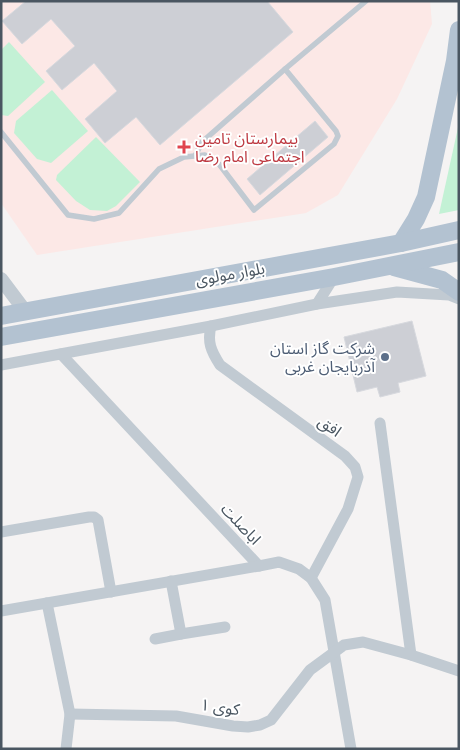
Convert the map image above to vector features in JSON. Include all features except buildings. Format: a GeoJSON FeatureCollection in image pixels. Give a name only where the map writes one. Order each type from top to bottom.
{"type":"FeatureCollection","features":[{"type":"Feature","properties":{"kind":"main road"},"geometry":{"type":"LineString","coordinates":[[401,243],[416,219],[426,197],[455,61],[459,30]]}},
{"type":"Feature","properties":{"kind":"main road","name":"بلوار مولوی"},"geometry":{"type":"LineString","coordinates":[[1,316],[401,243],[459,230]]}},
{"type":"Feature","properties":{"kind":"main road","name":"بلوار مولوی"},"geometry":{"type":"LineString","coordinates":[[1,337],[334,277],[459,252]]}},
{"type":"Feature","properties":{"kind":"main road"},"geometry":{"type":"LineString","coordinates":[[391,266],[442,280],[459,292]]}},
{"type":"Feature","properties":{"kind":"street"},"geometry":{"type":"LineString","coordinates":[[317,304],[334,277]]}},
{"type":"Feature","properties":{"kind":"street"},"geometry":{"type":"LineString","coordinates":[[1,279],[25,311]]}},
{"type":"Feature","properties":{"kind":"street"},"geometry":{"type":"LineString","coordinates":[[1,365],[211,326],[317,304],[397,292],[449,296],[459,299]]}},
{"type":"Feature","properties":{"kind":"street","name":"افق"},"geometry":{"type":"LineString","coordinates":[[211,326],[210,344],[220,365],[345,456],[355,467],[358,477],[348,510],[311,578]]}},
{"type":"Feature","properties":{"kind":"street","name":"اباصلت"},"geometry":{"type":"LineString","coordinates":[[61,354],[258,566],[280,562],[299,569],[311,578],[325,600],[351,749]]}},
{"type":"Feature","properties":{"kind":"street"},"geometry":{"type":"LineString","coordinates":[[380,423],[411,655]]}},
{"type":"Feature","properties":{"kind":"street"},"geometry":{"type":"LineString","coordinates":[[1,532],[94,517],[98,520],[111,592]]}},
{"type":"Feature","properties":{"kind":"street"},"geometry":{"type":"LineString","coordinates":[[1,611],[258,566]]}},
{"type":"Feature","properties":{"kind":"street"},"geometry":{"type":"LineString","coordinates":[[171,581],[181,634]]}},
{"type":"Feature","properties":{"kind":"street"},"geometry":{"type":"LineString","coordinates":[[47,603],[70,714],[66,749]]}},
{"type":"Feature","properties":{"kind":"street"},"geometry":{"type":"LineString","coordinates":[[155,639],[225,627]]}},
{"type":"Feature","properties":{"kind":"street","name":"کوی ۱"},"geometry":{"type":"LineString","coordinates":[[70,714],[176,716],[233,726],[248,727],[260,725],[271,720],[310,670],[344,645],[363,642],[459,671]]}},
{"type":"Feature","properties":{"kind":"lane"},"geometry":{"type":"LineString","coordinates":[[195,156],[202,142],[366,1]]}},
{"type":"Feature","properties":{"kind":"lane"},"geometry":{"type":"LineString","coordinates":[[1,132],[68,215],[94,219],[119,213],[160,168],[184,157],[205,155],[219,164],[254,210],[334,144],[338,136],[336,131],[285,69]]}},
{"type":"Feature","properties":{"kind":"shaded area","name":"بیمارستان تامین اجتماعی امام رضا"},"geometry":{"type":"Polygon","coordinates":[[[1,1],[430,1],[432,24],[397,99],[338,195],[306,213],[37,255],[1,203],[1,1]]]}},
{"type":"Feature","properties":{"kind":"green space"},"geometry":{"type":"Polygon","coordinates":[[[9,42],[45,82],[8,116],[1,115],[1,50],[9,42]]]}},
{"type":"Feature","properties":{"kind":"green space"},"geometry":{"type":"Polygon","coordinates":[[[52,90],[88,131],[51,163],[37,159],[14,133],[16,121],[52,90]]]}},
{"type":"Feature","properties":{"kind":"green space"},"geometry":{"type":"Polygon","coordinates":[[[459,123],[459,210],[439,214],[459,123]]]}},
{"type":"Feature","properties":{"kind":"green space"},"geometry":{"type":"Polygon","coordinates":[[[96,137],[140,182],[116,206],[107,211],[90,210],[76,201],[56,180],[57,175],[96,137]]]}},
{"type":"Feature","properties":{"kind":"place","name":"بیمارستان تامین اجتماعی امام رضا"},"geometry":{"type":"Point","coordinates":[184,147]}},
{"type":"Feature","properties":{"kind":"place","name":"شرکت گاز استان آذربایجان غربی"},"geometry":{"type":"Point","coordinates":[385,357]}}]}
